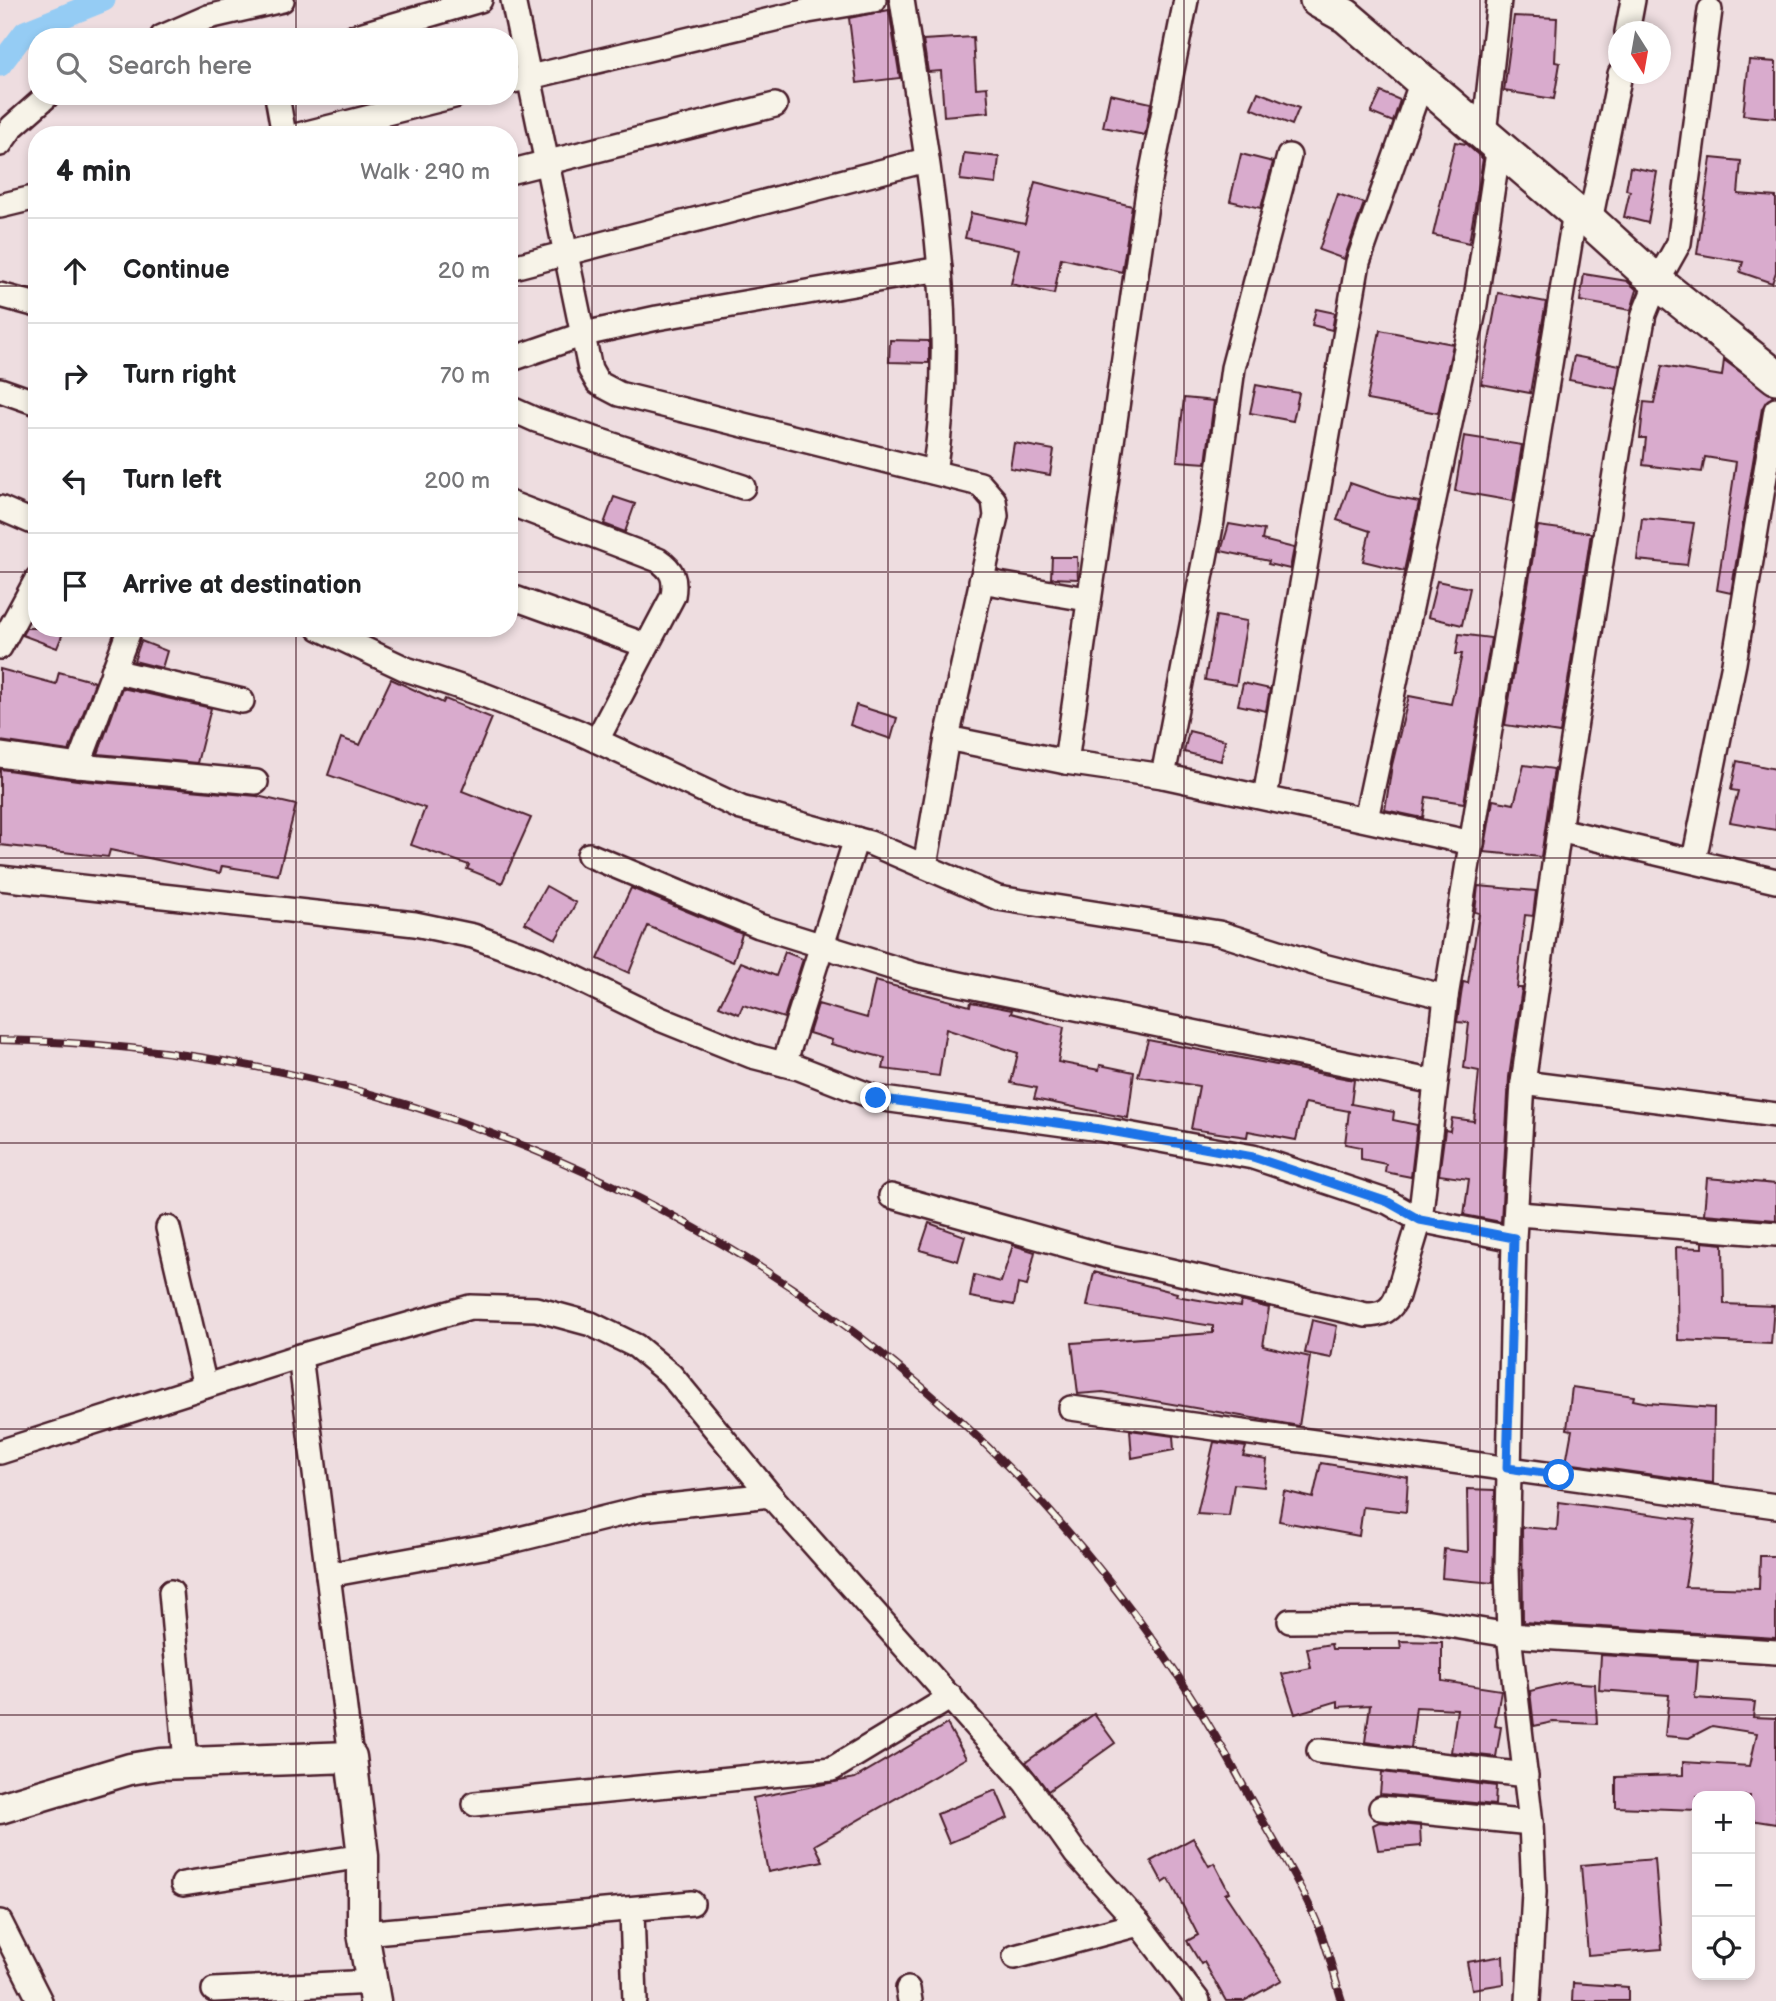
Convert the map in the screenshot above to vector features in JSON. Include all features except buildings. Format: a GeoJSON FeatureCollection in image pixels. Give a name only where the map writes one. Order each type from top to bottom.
{"type":"FeatureCollection","features":[{"type":"Feature","properties":{"kind":"main road"},"geometry":{"type":"LineString","coordinates":[[1317,0],[1346,16],[1657,282],[1776,377]]}},
{"type":"Feature","properties":{"kind":"street"},"geometry":{"type":"LineString","coordinates":[[183,28],[208,17],[282,0]]}},
{"type":"Feature","properties":{"kind":"street"},"geometry":{"type":"LineString","coordinates":[[384,28],[480,0]]}},
{"type":"Feature","properties":{"kind":"street"},"geometry":{"type":"LineString","coordinates":[[513,0],[515,28]]}},
{"type":"Feature","properties":{"kind":"street"},"geometry":{"type":"LineString","coordinates":[[520,80],[795,15],[874,0]]}},
{"type":"Feature","properties":{"kind":"street"},"geometry":{"type":"LineString","coordinates":[[902,0],[935,207],[940,269],[941,428],[934,472]]}},
{"type":"Feature","properties":{"kind":"street"},"geometry":{"type":"LineString","coordinates":[[1066,762],[1087,599],[1148,191],[1186,0]]}},
{"type":"Feature","properties":{"kind":"street"},"geometry":{"type":"LineString","coordinates":[[1366,819],[1474,311],[1492,140],[1499,0]]}},
{"type":"Feature","properties":{"kind":"street"},"geometry":{"type":"LineString","coordinates":[[1630,21],[1633,0]]}},
{"type":"Feature","properties":{"kind":"street"},"geometry":{"type":"LineString","coordinates":[[1528,2001],[1534,1892],[1531,1823],[1509,1635],[1507,1468],[1514,1238],[1518,1214],[1523,1083],[1559,830],[1620,441],[1644,314],[1657,282],[1679,243],[1710,10]]}},
{"type":"Feature","properties":{"kind":"street"},"geometry":{"type":"LineString","coordinates":[[518,57],[520,80],[549,163],[565,256],[593,376],[598,383],[619,394],[980,484],[994,500],[996,516],[947,738],[925,866]]}},
{"type":"Feature","properties":{"kind":"street"},"geometry":{"type":"LineString","coordinates":[[1265,797],[1358,262],[1422,81]]}},
{"type":"Feature","properties":{"kind":"street"},"geometry":{"type":"LineString","coordinates":[[891,1196],[1105,1256],[1366,1315],[1385,1312],[1393,1306],[1420,1220],[1446,997],[1472,843],[1583,217],[1617,84]]}},
{"type":"Feature","properties":{"kind":"street"},"geometry":{"type":"LineString","coordinates":[[0,144],[12,127],[37,105]]}},
{"type":"Feature","properties":{"kind":"street"},"geometry":{"type":"LineString","coordinates":[[279,105],[282,126]]}},
{"type":"Feature","properties":{"kind":"street"},"geometry":{"type":"LineString","coordinates":[[335,126],[418,105]]}},
{"type":"Feature","properties":{"kind":"street"},"geometry":{"type":"LineString","coordinates":[[518,170],[775,105]]}},
{"type":"Feature","properties":{"kind":"street"},"geometry":{"type":"LineString","coordinates":[[1163,776],[1212,521],[1233,368],[1289,156]]}},
{"type":"Feature","properties":{"kind":"street"},"geometry":{"type":"LineString","coordinates":[[518,266],[926,160]]}},
{"type":"Feature","properties":{"kind":"street"},"geometry":{"type":"LineString","coordinates":[[0,206],[28,199]]}},
{"type":"Feature","properties":{"kind":"street"},"geometry":{"type":"LineString","coordinates":[[518,357],[584,334],[657,318],[940,269]]}},
{"type":"Feature","properties":{"kind":"street"},"geometry":{"type":"LineString","coordinates":[[0,295],[28,303]]}},
{"type":"Feature","properties":{"kind":"street"},"geometry":{"type":"LineString","coordinates":[[0,390],[28,400]]}},
{"type":"Feature","properties":{"kind":"street"},"geometry":{"type":"LineString","coordinates":[[1694,860],[1734,663],[1776,410]]}},
{"type":"Feature","properties":{"kind":"street"},"geometry":{"type":"LineString","coordinates":[[518,412],[743,487]]}},
{"type":"Feature","properties":{"kind":"street"},"geometry":{"type":"LineString","coordinates":[[518,507],[667,566],[676,581],[673,596],[597,740]]}},
{"type":"Feature","properties":{"kind":"street"},"geometry":{"type":"LineString","coordinates":[[0,508],[28,520]]}},
{"type":"Feature","properties":{"kind":"street"},"geometry":{"type":"LineString","coordinates":[[981,581],[1087,599]]}},
{"type":"Feature","properties":{"kind":"street"},"geometry":{"type":"LineString","coordinates":[[0,647],[28,596]]}},
{"type":"Feature","properties":{"kind":"street"},"geometry":{"type":"LineString","coordinates":[[518,599],[645,645]]}},
{"type":"Feature","properties":{"kind":"street"},"geometry":{"type":"LineString","coordinates":[[78,766],[126,637]]}},
{"type":"Feature","properties":{"kind":"street"},"geometry":{"type":"LineString","coordinates":[[338,637],[406,669],[484,695],[597,740],[741,808],[856,839],[998,898],[1219,933],[1324,966],[1446,997]]}},
{"type":"Feature","properties":{"kind":"street"},"geometry":{"type":"LineString","coordinates":[[113,671],[242,701]]}},
{"type":"Feature","properties":{"kind":"street"},"geometry":{"type":"LineString","coordinates":[[947,738],[1066,762],[1163,776],[1472,843]]}},
{"type":"Feature","properties":{"kind":"street"},"geometry":{"type":"LineString","coordinates":[[0,755],[78,766],[256,782]]}},
{"type":"Feature","properties":{"kind":"street"},"geometry":{"type":"LineString","coordinates":[[1559,830],[1776,881]]}},
{"type":"Feature","properties":{"kind":"street"},"geometry":{"type":"LineString","coordinates":[[784,1064],[856,839]]}},
{"type":"Feature","properties":{"kind":"street"},"geometry":{"type":"LineString","coordinates":[[589,855],[759,926],[916,975],[1435,1082]]}},
{"type":"Feature","properties":{"kind":"street"},"geometry":{"type":"LineString","coordinates":[[0,878],[415,924],[473,936],[539,960],[671,1023],[752,1056],[784,1064],[876,1098],[1100,1129],[1253,1157],[1388,1202],[1420,1220],[1514,1238]]}},
{"type":"Feature","properties":{"kind":"street"},"geometry":{"type":"LineString","coordinates":[[1523,1083],[1776,1115]]}},
{"type":"Feature","properties":{"kind":"street"},"geometry":{"type":"LineString","coordinates":[[1518,1214],[1776,1234]]}},
{"type":"Feature","properties":{"kind":"street"},"geometry":{"type":"LineString","coordinates":[[168,1228],[205,1386]]}},
{"type":"Feature","properties":{"kind":"street"},"geometry":{"type":"LineString","coordinates":[[0,1452],[300,1356],[470,1307],[536,1309],[591,1324],[636,1346],[671,1375],[770,1495],[1026,1782],[1076,1854],[1139,1924],[1198,2001]]}},
{"type":"Feature","properties":{"kind":"street"},"geometry":{"type":"LineString","coordinates":[[214,1990],[373,1992],[363,1933],[363,1856],[300,1356]]}},
{"type":"Feature","properties":{"kind":"street"},"geometry":{"type":"LineString","coordinates":[[1071,1408],[1776,1506]]}},
{"type":"Feature","properties":{"kind":"street"},"geometry":{"type":"LineString","coordinates":[[328,1575],[499,1544],[641,1509],[770,1495]]}},
{"type":"Feature","properties":{"kind":"street"},"geometry":{"type":"LineString","coordinates":[[171,1592],[186,1762]]}},
{"type":"Feature","properties":{"kind":"street"},"geometry":{"type":"LineString","coordinates":[[1290,1621],[1418,1620],[1509,1635],[1776,1652]]}},
{"type":"Feature","properties":{"kind":"street"},"geometry":{"type":"LineString","coordinates":[[475,1804],[832,1769],[951,1697]]}},
{"type":"Feature","properties":{"kind":"street"},"geometry":{"type":"LineString","coordinates":[[1319,1751],[1526,1775]]}},
{"type":"Feature","properties":{"kind":"street"},"geometry":{"type":"LineString","coordinates":[[0,1808],[130,1769],[186,1762],[351,1757]]}},
{"type":"Feature","properties":{"kind":"street"},"geometry":{"type":"LineString","coordinates":[[1381,1808],[1531,1823]]}},
{"type":"Feature","properties":{"kind":"street"},"geometry":{"type":"LineString","coordinates":[[183,1884],[363,1856]]}},
{"type":"Feature","properties":{"kind":"street"},"geometry":{"type":"LineString","coordinates":[[363,1933],[632,1911],[692,1903]]}},
{"type":"Feature","properties":{"kind":"street"},"geometry":{"type":"LineString","coordinates":[[632,1911],[635,2001]]}},
{"type":"Feature","properties":{"kind":"street"},"geometry":{"type":"LineString","coordinates":[[0,1922],[40,2001]]}},
{"type":"Feature","properties":{"kind":"street"},"geometry":{"type":"LineString","coordinates":[[1015,1957],[1139,1924]]}},
{"type":"Feature","properties":{"kind":"waterway"},"geometry":{"type":"LineString","coordinates":[[35,28],[104,0]]}},
{"type":"Feature","properties":{"kind":"waterway"},"geometry":{"type":"LineString","coordinates":[[0,65],[28,31]]}},
{"type":"Feature","properties":{"kind":"railway"},"geometry":{"type":"LineString","coordinates":[[0,1040],[192,1056],[377,1096],[555,1159],[723,1244],[878,1351],[1018,1477],[1140,1622],[1243,1785],[1301,1889],[1322,1934],[1342,2001]]}},
{"type":"Feature","properties":{"kind":"route"},"geometry":{"type":"LineString","coordinates":[[876,1098],[1100,1129],[1253,1157],[1388,1202],[1420,1220],[1514,1238],[1507,1468],[1559,1475]]}}]}
